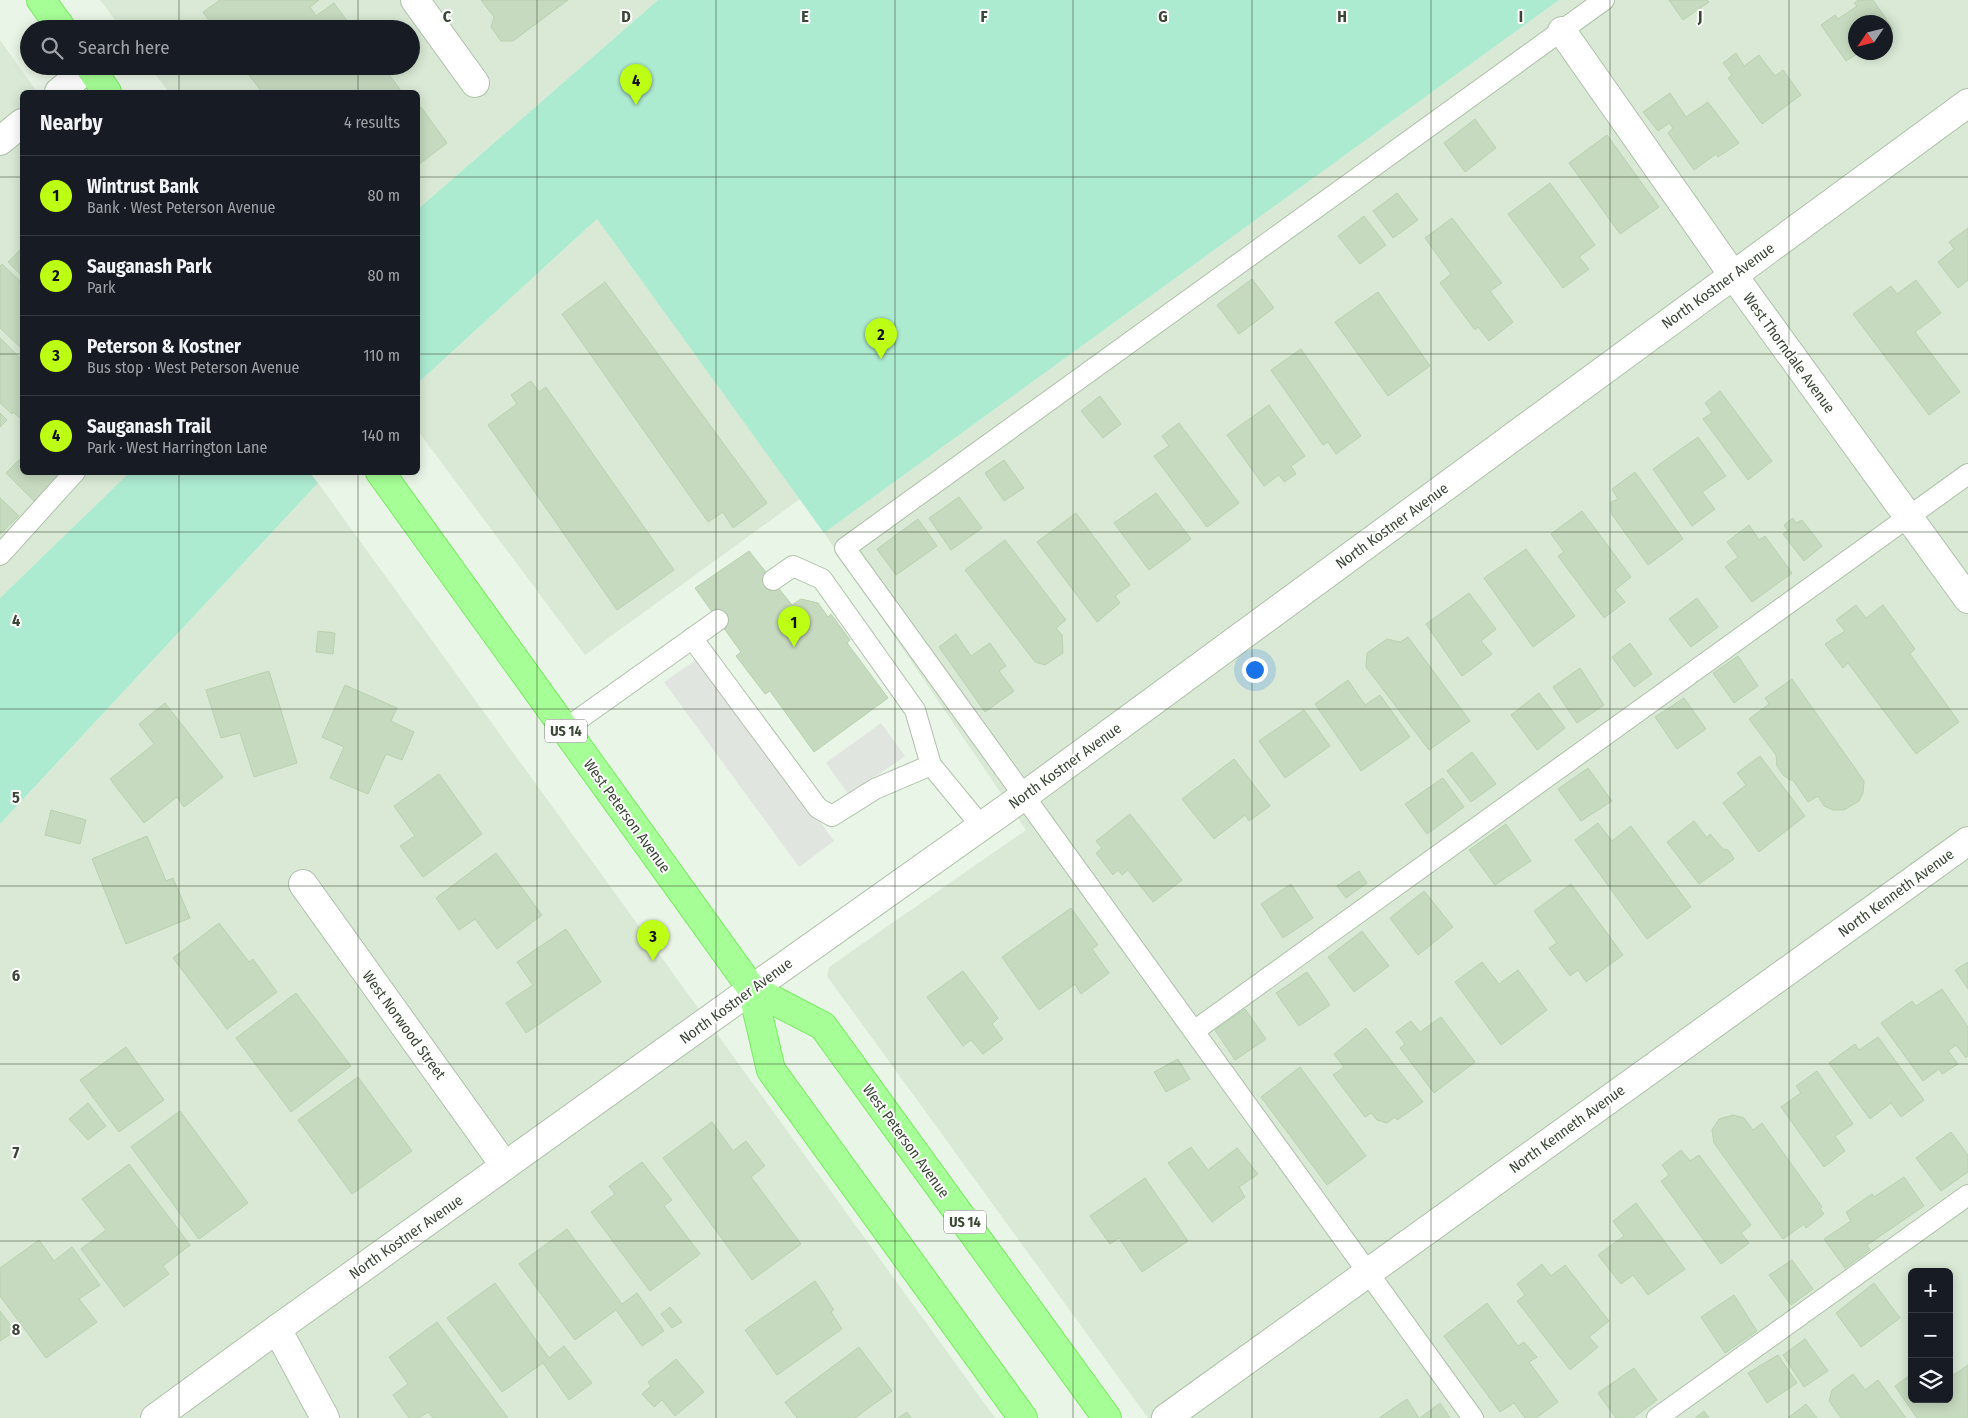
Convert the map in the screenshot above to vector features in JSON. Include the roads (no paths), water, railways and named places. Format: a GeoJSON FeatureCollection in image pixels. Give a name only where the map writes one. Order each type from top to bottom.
{"type":"FeatureCollection","features":[{"type":"Feature","properties":{"kind":"main road"},"geometry":{"type":"LineString","coordinates":[[41,0],[55,20]]}},
{"type":"Feature","properties":{"kind":"main road"},"geometry":{"type":"LineString","coordinates":[[95,75],[106,90]]}},
{"type":"Feature","properties":{"kind":"main road","name":"West Peterson Avenue"},"geometry":{"type":"LineString","coordinates":[[382,475],[752,989],[771,1070],[1022,1418]]}},
{"type":"Feature","properties":{"kind":"main road","name":"West Peterson Avenue"},"geometry":{"type":"LineString","coordinates":[[752,989],[823,1026],[1107,1418]]}},
{"type":"Feature","properties":{"kind":"street"},"geometry":{"type":"LineString","coordinates":[[415,0],[475,83]]}},
{"type":"Feature","properties":{"kind":"street","name":"West Thorndale Avenue"},"geometry":{"type":"LineString","coordinates":[[1562,31],[1733,275],[1968,599]]}},
{"type":"Feature","properties":{"kind":"street"},"geometry":{"type":"LineString","coordinates":[[61,90],[79,75]]}},
{"type":"Feature","properties":{"kind":"street","name":"North Kostner Avenue"},"geometry":{"type":"LineString","coordinates":[[155,1418],[752,989],[982,827],[1968,103]]}},
{"type":"Feature","properties":{"kind":"street"},"geometry":{"type":"LineString","coordinates":[[0,141],[20,125]]}},
{"type":"Feature","properties":{"kind":"street","name":"North Kenneth Avenue"},"geometry":{"type":"LineString","coordinates":[[1166,1418],[1968,841]]}},
{"type":"Feature","properties":{"kind":"street","name":"West Norwood Street"},"geometry":{"type":"LineString","coordinates":[[303,884],[506,1166]]}},
{"type":"Feature","properties":{"kind":"street"},"geometry":{"type":"LineString","coordinates":[[277,1329],[325,1418]]}},
{"type":"Feature","properties":{"kind":"lane"},"geometry":{"type":"LineString","coordinates":[[1473,1418],[845,548],[1604,0]]}},
{"type":"Feature","properties":{"kind":"lane"},"geometry":{"type":"LineString","coordinates":[[1194,1032],[1968,474]]}},
{"type":"Feature","properties":{"kind":"lane"},"geometry":{"type":"LineString","coordinates":[[0,555],[72,475]]}},
{"type":"Feature","properties":{"kind":"lane"},"geometry":{"type":"LineString","coordinates":[[773,580],[793,566],[822,579],[915,710],[931,765],[982,827]]}},
{"type":"Feature","properties":{"kind":"lane"},"geometry":{"type":"LineString","coordinates":[[565,729],[718,620]]}},
{"type":"Feature","properties":{"kind":"lane"},"geometry":{"type":"LineString","coordinates":[[692,638],[818,808],[832,816],[875,789],[931,765]]}},
{"type":"Feature","properties":{"kind":"lane"},"geometry":{"type":"LineString","coordinates":[[1657,1418],[1968,1195]]}},
{"type":"Feature","properties":{"kind":"place","name":"Sauganash Trail"},"geometry":{"type":"Point","coordinates":[636,105]}},
{"type":"Feature","properties":{"kind":"place","name":"Sauganash Park"},"geometry":{"type":"Point","coordinates":[881,359]}},
{"type":"Feature","properties":{"kind":"place","name":"Wintrust Bank"},"geometry":{"type":"Point","coordinates":[794,647]}},
{"type":"Feature","properties":{"kind":"place","name":"Peterson & Kostner"},"geometry":{"type":"Point","coordinates":[653,961]}}]}
